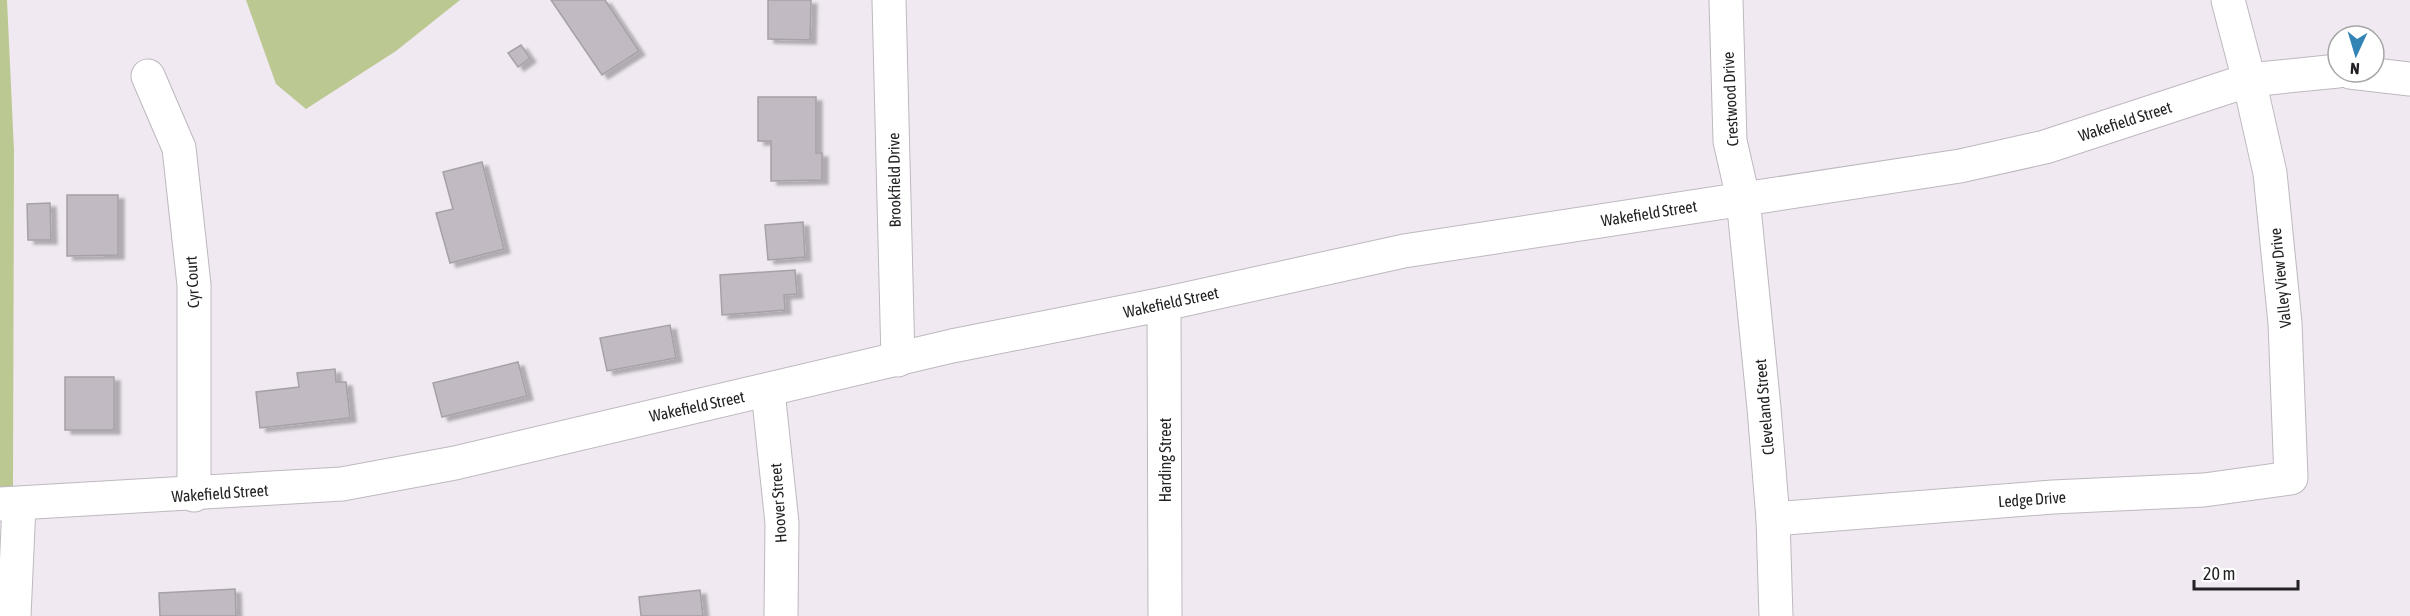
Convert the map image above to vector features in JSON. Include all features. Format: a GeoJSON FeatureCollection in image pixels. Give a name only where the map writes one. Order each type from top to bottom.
{"type":"FeatureCollection","features":[{"type":"Feature","properties":{"kind":"street","name":"Brookfield Drive"},"geometry":{"type":"LineString","coordinates":[[889,0],[898,360]]}},
{"type":"Feature","properties":{"kind":"street","name":"Crestwood Drive"},"geometry":{"type":"LineString","coordinates":[[1726,0],[1730,141],[1743,198]]}},
{"type":"Feature","properties":{"kind":"street","name":"Valley View Drive"},"geometry":{"type":"LineString","coordinates":[[2228,0],[2270,173],[2285,323],[2291,478]]}},
{"type":"Feature","properties":{"kind":"street","name":"Wakefield Street"},"geometry":{"type":"LineString","coordinates":[[9,505],[342,484],[454,463],[952,346],[1164,304],[1404,251],[1960,166],[2045,147],[2249,80],[2326,72]]}},
{"type":"Feature","properties":{"kind":"street","name":"Cyr Court"},"geometry":{"type":"LineString","coordinates":[[148,76],[178,148],[194,285],[194,495]]}},
{"type":"Feature","properties":{"kind":"street"},"geometry":{"type":"LineString","coordinates":[[2386,77],[2410,80]]}},
{"type":"Feature","properties":{"kind":"street","name":"Cleveland Street"},"geometry":{"type":"LineString","coordinates":[[1743,198],[1773,519],[1776,616]]}},
{"type":"Feature","properties":{"kind":"street","name":"Harding Street"},"geometry":{"type":"LineString","coordinates":[[1164,304],[1165,616]]}},
{"type":"Feature","properties":{"kind":"street","name":"Hoover Street"},"geometry":{"type":"LineString","coordinates":[[768,391],[782,523],[782,616]]}},
{"type":"Feature","properties":{"kind":"street","name":"Ledge Drive"},"geometry":{"type":"LineString","coordinates":[[1773,519],[2053,497],[2204,490],[2291,478]]}},
{"type":"Feature","properties":{"kind":"street"},"geometry":{"type":"LineString","coordinates":[[9,505],[14,616]]}},
{"type":"Feature","properties":{"kind":"green space"},"geometry":{"type":"Polygon","coordinates":[[[0,0],[7,0],[14,151],[13,487],[0,487],[0,0]]]}},
{"type":"Feature","properties":{"kind":"green space"},"geometry":{"type":"Polygon","coordinates":[[[246,0],[460,0],[396,51],[306,109],[276,84],[246,0]]]}},
{"type":"Feature","properties":{"kind":"building"},"geometry":{"type":"Polygon","coordinates":[[[551,0],[605,0],[639,51],[602,75],[551,0]]]}},
{"type":"Feature","properties":{"kind":"building"},"geometry":{"type":"Polygon","coordinates":[[[768,0],[811,0],[810,40],[768,39],[768,0]]]}},
{"type":"Feature","properties":{"kind":"building"},"geometry":{"type":"Polygon","coordinates":[[[521,45],[530,58],[518,67],[508,53],[521,45]]]}},
{"type":"Feature","properties":{"kind":"building"},"geometry":{"type":"Polygon","coordinates":[[[758,97],[816,97],[816,153],[822,153],[822,180],[771,181],[771,141],[758,141],[758,97]]]}},
{"type":"Feature","properties":{"kind":"building"},"geometry":{"type":"Polygon","coordinates":[[[482,162],[504,249],[450,263],[436,213],[453,209],[443,172],[482,162]]]}},
{"type":"Feature","properties":{"kind":"building"},"geometry":{"type":"Polygon","coordinates":[[[67,195],[118,195],[118,255],[67,256],[67,195]]]}},
{"type":"Feature","properties":{"kind":"building"},"geometry":{"type":"Polygon","coordinates":[[[50,203],[51,240],[28,240],[27,204],[50,203]]]}},
{"type":"Feature","properties":{"kind":"building"},"geometry":{"type":"Polygon","coordinates":[[[803,222],[805,257],[768,260],[765,225],[803,222]]]}},
{"type":"Feature","properties":{"kind":"building"},"geometry":{"type":"Polygon","coordinates":[[[795,270],[797,294],[784,295],[785,310],[722,315],[720,275],[795,270]]]}},
{"type":"Feature","properties":{"kind":"building"},"geometry":{"type":"Polygon","coordinates":[[[670,325],[676,358],[607,371],[600,338],[670,325]]]}},
{"type":"Feature","properties":{"kind":"building"},"geometry":{"type":"Polygon","coordinates":[[[518,362],[527,396],[442,417],[433,383],[518,362]]]}},
{"type":"Feature","properties":{"kind":"building"},"geometry":{"type":"Polygon","coordinates":[[[335,369],[336,382],[346,382],[350,418],[260,428],[256,392],[299,387],[297,373],[335,369]]]}},
{"type":"Feature","properties":{"kind":"building"},"geometry":{"type":"Polygon","coordinates":[[[65,377],[114,377],[114,430],[65,430],[65,377]]]}},
{"type":"Feature","properties":{"kind":"building"},"geometry":{"type":"Polygon","coordinates":[[[235,589],[236,616],[160,616],[159,593],[235,589]]]}},
{"type":"Feature","properties":{"kind":"building"},"geometry":{"type":"Polygon","coordinates":[[[700,590],[703,616],[641,616],[639,597],[700,590]]]}}]}
